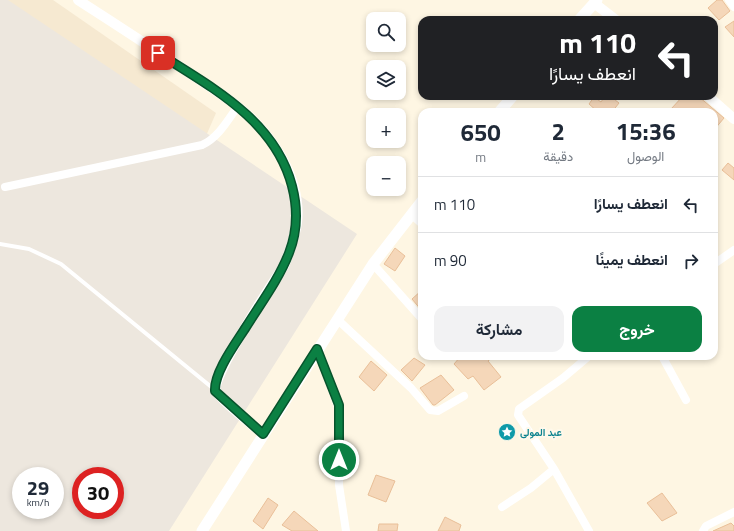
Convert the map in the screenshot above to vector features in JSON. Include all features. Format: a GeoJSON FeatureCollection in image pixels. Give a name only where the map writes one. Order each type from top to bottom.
{"type":"FeatureCollection","features":[{"type":"Feature","properties":{"kind":"main road"},"geometry":{"type":"LineString","coordinates":[[583,16],[596,2]]}},
{"type":"Feature","properties":{"kind":"main road"},"geometry":{"type":"LineString","coordinates":[[502,108],[510,100]]}},
{"type":"Feature","properties":{"kind":"main road"},"geometry":{"type":"LineString","coordinates":[[202,531],[317,349],[338,320],[373,264],[418,206]]}},
{"type":"Feature","properties":{"kind":"street"},"geometry":{"type":"LineString","coordinates":[[78,0],[238,106],[268,135],[280,154],[288,172],[297,204],[297,222],[292,245],[284,266],[226,360],[215,384],[216,391],[263,434]]}},
{"type":"Feature","properties":{"kind":"street"},"geometry":{"type":"LineString","coordinates":[[729,0],[734,7]]}},
{"type":"Feature","properties":{"kind":"street"},"geometry":{"type":"LineString","coordinates":[[596,2],[612,16]]}},
{"type":"Feature","properties":{"kind":"street"},"geometry":{"type":"LineString","coordinates":[[713,100],[734,119]]}},
{"type":"Feature","properties":{"kind":"street"},"geometry":{"type":"LineString","coordinates":[[5,187],[202,145],[210,142],[238,106]]}},
{"type":"Feature","properties":{"kind":"street"},"geometry":{"type":"LineString","coordinates":[[411,214],[418,220]]}},
{"type":"Feature","properties":{"kind":"street"},"geometry":{"type":"LineString","coordinates":[[718,261],[734,250]]}},
{"type":"Feature","properties":{"kind":"street"},"geometry":{"type":"LineString","coordinates":[[373,264],[418,315]]}},
{"type":"Feature","properties":{"kind":"street"},"geometry":{"type":"LineString","coordinates":[[338,320],[411,388],[430,410],[438,411],[464,396]]}},
{"type":"Feature","properties":{"kind":"street"},"geometry":{"type":"LineString","coordinates":[[317,349],[340,412],[339,485],[346,531]]}},
{"type":"Feature","properties":{"kind":"street"},"geometry":{"type":"LineString","coordinates":[[584,360],[563,378],[519,409],[518,415],[554,469],[589,531]]}},
{"type":"Feature","properties":{"kind":"street"},"geometry":{"type":"LineString","coordinates":[[664,360],[686,400]]}},
{"type":"Feature","properties":{"kind":"street"},"geometry":{"type":"LineString","coordinates":[[502,507],[554,469]]}},
{"type":"Feature","properties":{"kind":"street"},"geometry":{"type":"LineString","coordinates":[[702,531],[706,526],[734,512]]}},
{"type":"Feature","properties":{"kind":"lane"},"geometry":{"type":"LineString","coordinates":[[0,244],[29,249],[61,264],[216,391]]}},
{"type":"Feature","properties":{"kind":"shaded area"},"geometry":{"type":"Polygon","coordinates":[[[0,0],[53,0],[216,113],[202,145],[0,0]]]}},
{"type":"Feature","properties":{"kind":"shaded area"},"geometry":{"type":"Polygon","coordinates":[[[0,0],[8,0],[357,234],[169,531],[0,531],[0,0]]]}},
{"type":"Feature","properties":{"kind":"building"},"geometry":{"type":"Polygon","coordinates":[[[717,0],[722,0],[730,11],[719,20],[718,16],[715,16],[708,8],[717,0]]]}},
{"type":"Feature","properties":{"kind":"building"},"geometry":{"type":"Polygon","coordinates":[[[734,21],[734,37],[725,27],[734,21]]]}},
{"type":"Feature","properties":{"kind":"building"},"geometry":{"type":"Polygon","coordinates":[[[592,100],[598,100],[601,102],[602,100],[615,100],[619,103],[615,108],[594,108],[589,104],[592,100]]]}},
{"type":"Feature","properties":{"kind":"building"},"geometry":{"type":"Polygon","coordinates":[[[679,100],[703,100],[712,108],[672,108],[679,100]]]}},
{"type":"Feature","properties":{"kind":"building"},"geometry":{"type":"Polygon","coordinates":[[[718,113],[724,118],[718,125],[718,113]]]}},
{"type":"Feature","properties":{"kind":"building"},"geometry":{"type":"Polygon","coordinates":[[[728,163],[734,168],[734,180],[722,170],[728,163]]]}},
{"type":"Feature","properties":{"kind":"building"},"geometry":{"type":"Polygon","coordinates":[[[395,248],[405,256],[395,271],[384,264],[395,248]]]}},
{"type":"Feature","properties":{"kind":"building"},"geometry":{"type":"Polygon","coordinates":[[[418,294],[418,306],[412,299],[418,294]]]}},
{"type":"Feature","properties":{"kind":"building"},"geometry":{"type":"Polygon","coordinates":[[[414,358],[425,365],[412,381],[401,370],[414,358]]]}},
{"type":"Feature","properties":{"kind":"building"},"geometry":{"type":"Polygon","coordinates":[[[458,360],[489,360],[488,361],[501,377],[484,390],[473,376],[468,379],[454,364],[458,360]]]}},
{"type":"Feature","properties":{"kind":"building"},"geometry":{"type":"Polygon","coordinates":[[[371,361],[387,375],[374,391],[359,377],[371,361]]]}},
{"type":"Feature","properties":{"kind":"building"},"geometry":{"type":"Polygon","coordinates":[[[441,375],[454,390],[433,405],[420,388],[441,375]]]}},
{"type":"Feature","properties":{"kind":"building"},"geometry":{"type":"Polygon","coordinates":[[[376,475],[395,481],[386,502],[368,495],[376,475]]]}},
{"type":"Feature","properties":{"kind":"building"},"geometry":{"type":"Polygon","coordinates":[[[662,493],[677,513],[662,521],[647,503],[662,493]]]}},
{"type":"Feature","properties":{"kind":"building"},"geometry":{"type":"Polygon","coordinates":[[[268,498],[278,505],[263,529],[253,521],[268,498]]]}},
{"type":"Feature","properties":{"kind":"building"},"geometry":{"type":"Polygon","coordinates":[[[294,511],[318,531],[292,531],[282,525],[294,511]]]}},
{"type":"Feature","properties":{"kind":"building"},"geometry":{"type":"Polygon","coordinates":[[[445,517],[461,525],[459,531],[438,531],[445,517]]]}},
{"type":"Feature","properties":{"kind":"building"},"geometry":{"type":"Polygon","coordinates":[[[731,523],[734,526],[734,531],[713,531],[731,523]]]}},
{"type":"Feature","properties":{"kind":"building"},"geometry":{"type":"Polygon","coordinates":[[[379,524],[398,524],[397,531],[378,531],[379,524]]]}},
{"type":"Feature","properties":{"kind":"place","name":"عبد المولى"},"geometry":{"type":"Point","coordinates":[507,432]}},
{"type":"Feature","properties":{"kind":"route"},"geometry":{"type":"LineString","coordinates":[[158,53],[238,106],[268,135],[280,154],[288,172],[297,204],[297,222],[294,238],[284,266],[226,360],[215,384],[215,391],[263,434],[317,349],[339,405],[339,460]]}}]}
